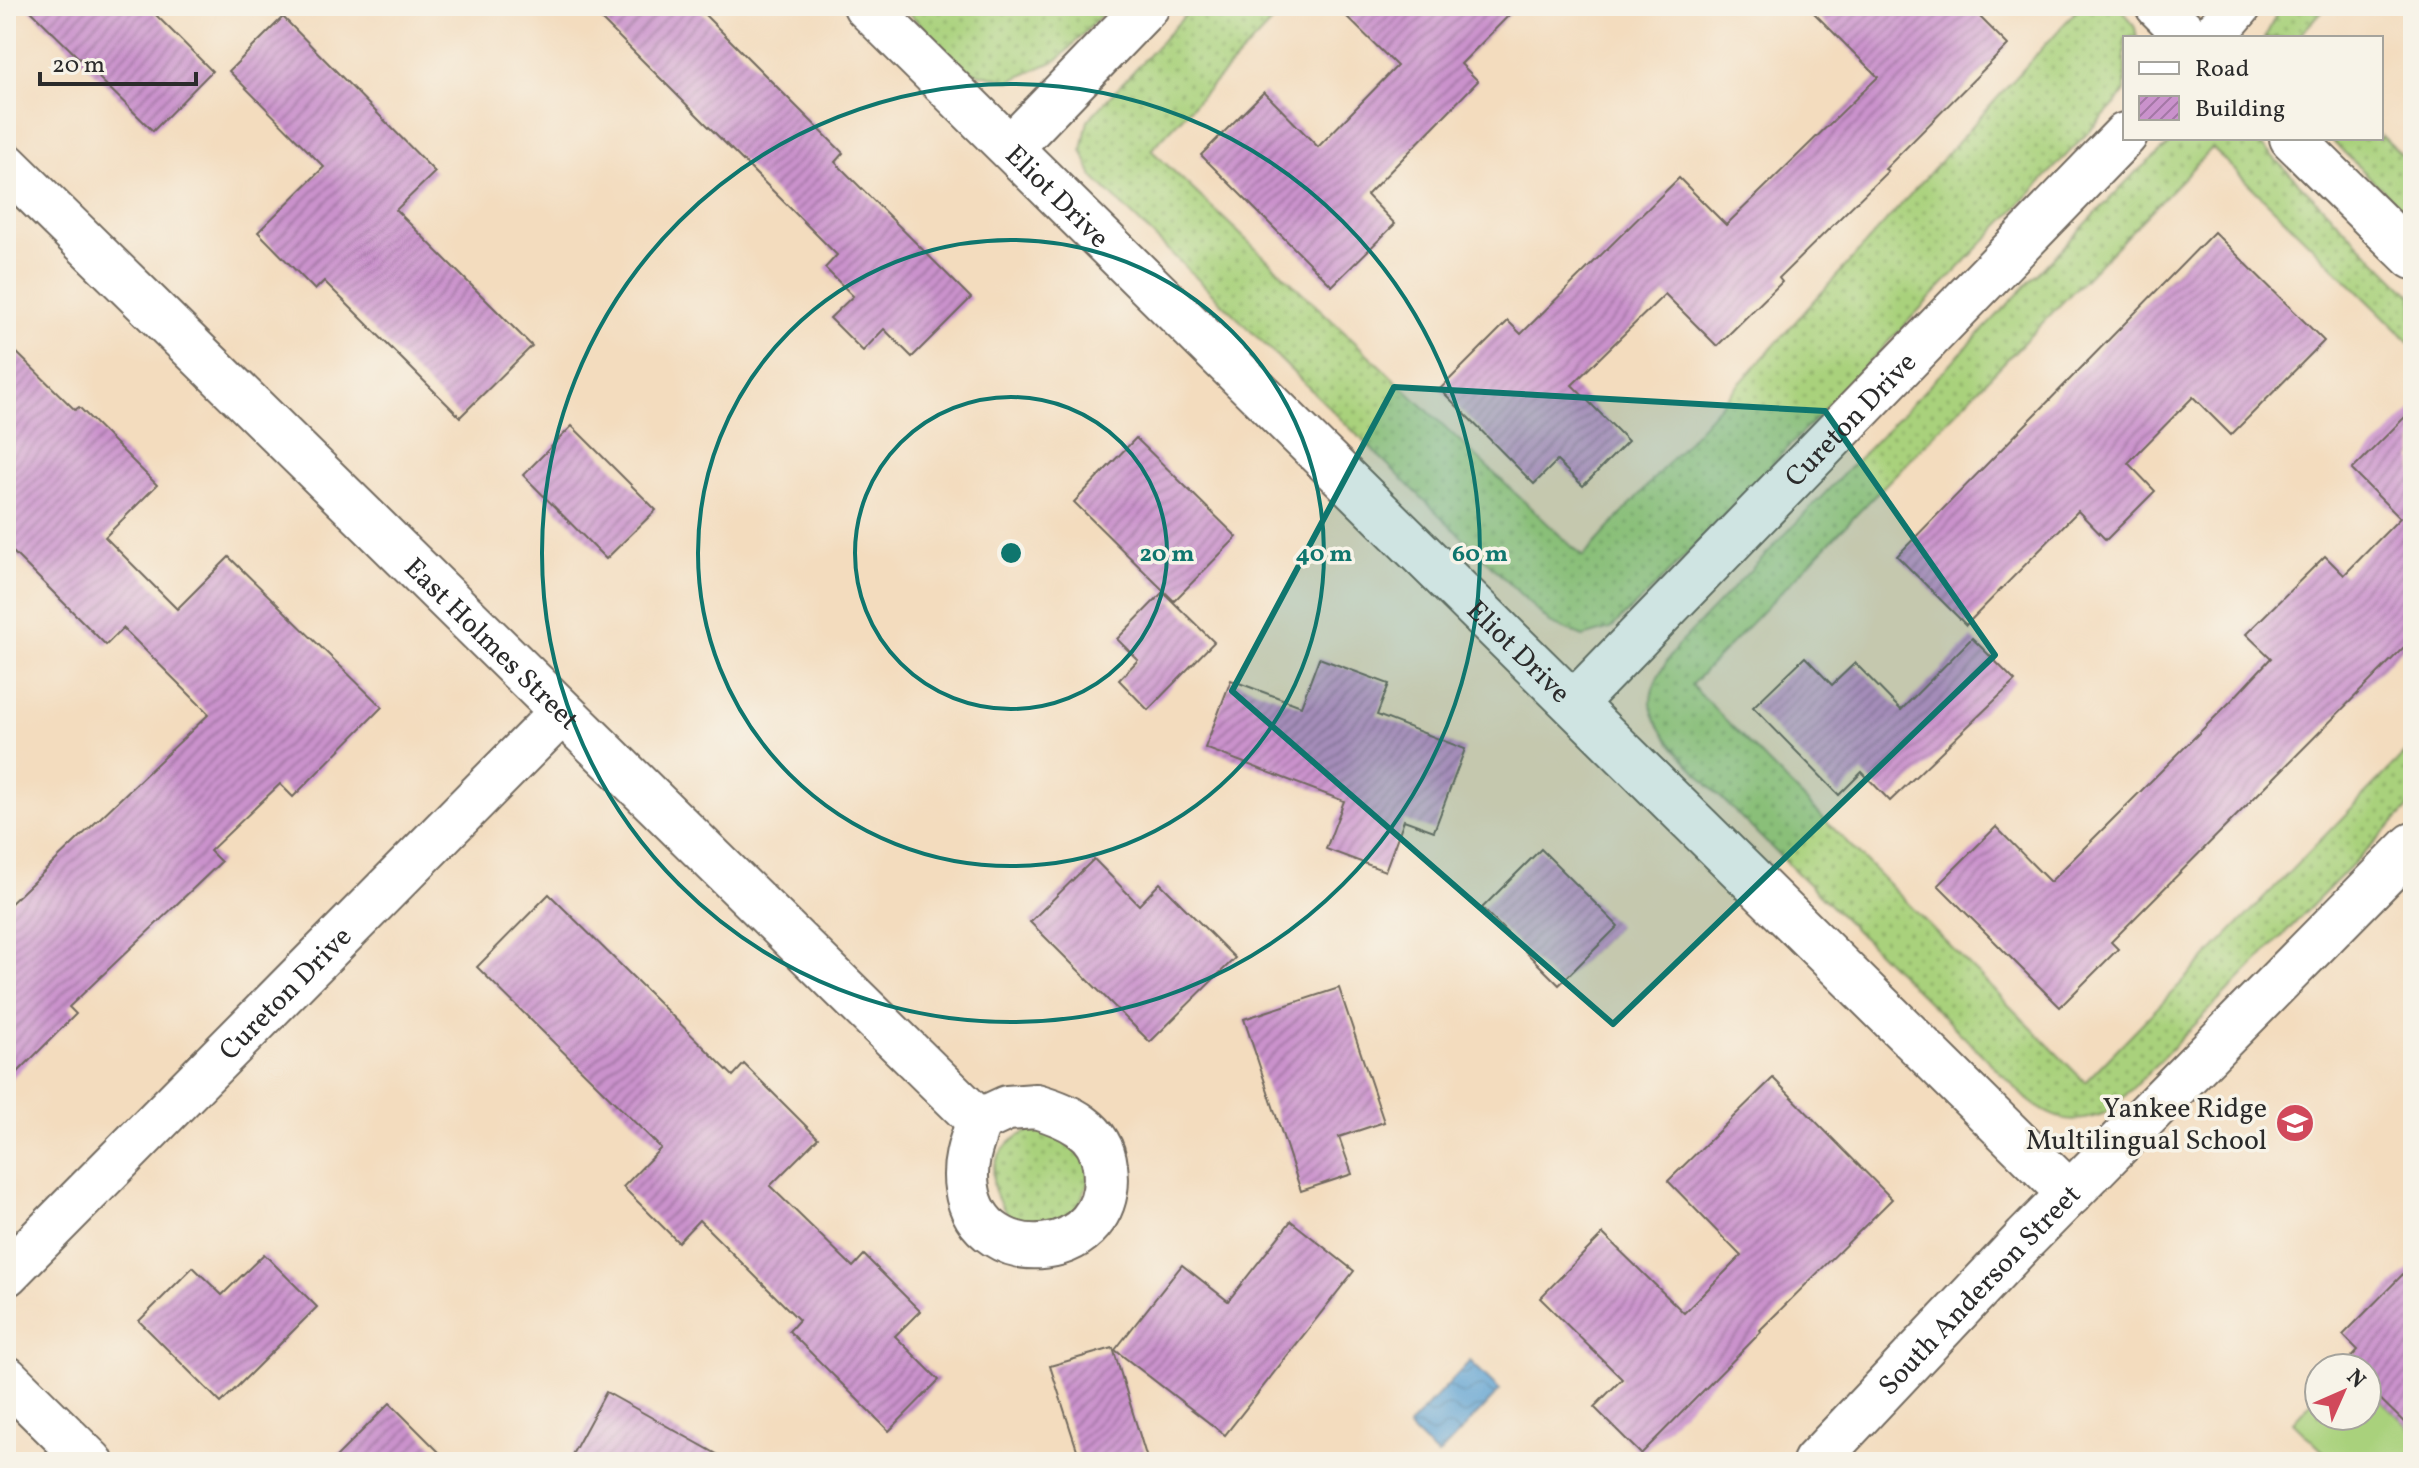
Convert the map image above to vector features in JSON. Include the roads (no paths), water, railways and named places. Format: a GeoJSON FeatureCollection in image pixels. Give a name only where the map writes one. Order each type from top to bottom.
{"type":"FeatureCollection","features":[{"type":"Feature","properties":{"kind":"street","name":"Eliot Drive"},"geometry":{"type":"LineString","coordinates":[[866,6],[2070,1194]]}},
{"type":"Feature","properties":{"kind":"street"},"geometry":{"type":"LineString","coordinates":[[1011,147],[1147,6]]}},
{"type":"Feature","properties":{"kind":"street"},"geometry":{"type":"LineString","coordinates":[[2158,6],[2188,36]]}},
{"type":"Feature","properties":{"kind":"street"},"geometry":{"type":"LineString","coordinates":[[2213,36],[2239,6]]}},
{"type":"Feature","properties":{"kind":"street","name":"Cureton Drive"},"geometry":{"type":"LineString","coordinates":[[1574,703],[2123,137]]}},
{"type":"Feature","properties":{"kind":"street"},"geometry":{"type":"LineString","coordinates":[[2294,140],[2413,257]]}},
{"type":"Feature","properties":{"kind":"street","name":"East Holmes Street"},"geometry":{"type":"LineString","coordinates":[[6,165],[979,1121]]}},
{"type":"Feature","properties":{"kind":"street","name":"Cureton Drive"},"geometry":{"type":"LineString","coordinates":[[6,1274],[562,712]]}},
{"type":"Feature","properties":{"kind":"street","name":"South Anderson Street"},"geometry":{"type":"LineString","coordinates":[[1815,1462],[2070,1194],[2413,845]]}},
{"type":"Feature","properties":{"kind":"street"},"geometry":{"type":"LineString","coordinates":[[6,1378],[91,1462]]}},
{"type":"Feature","properties":{"kind":"water"},"geometry":{"type":"Polygon","coordinates":[[[1470,1361],[1500,1390],[1438,1456],[1408,1427],[1470,1361]]]}},
{"type":"Feature","properties":{"kind":"place","name":"Yankee Ridge Multilingual School"},"geometry":{"type":"Point","coordinates":[2295,1123]}}]}
